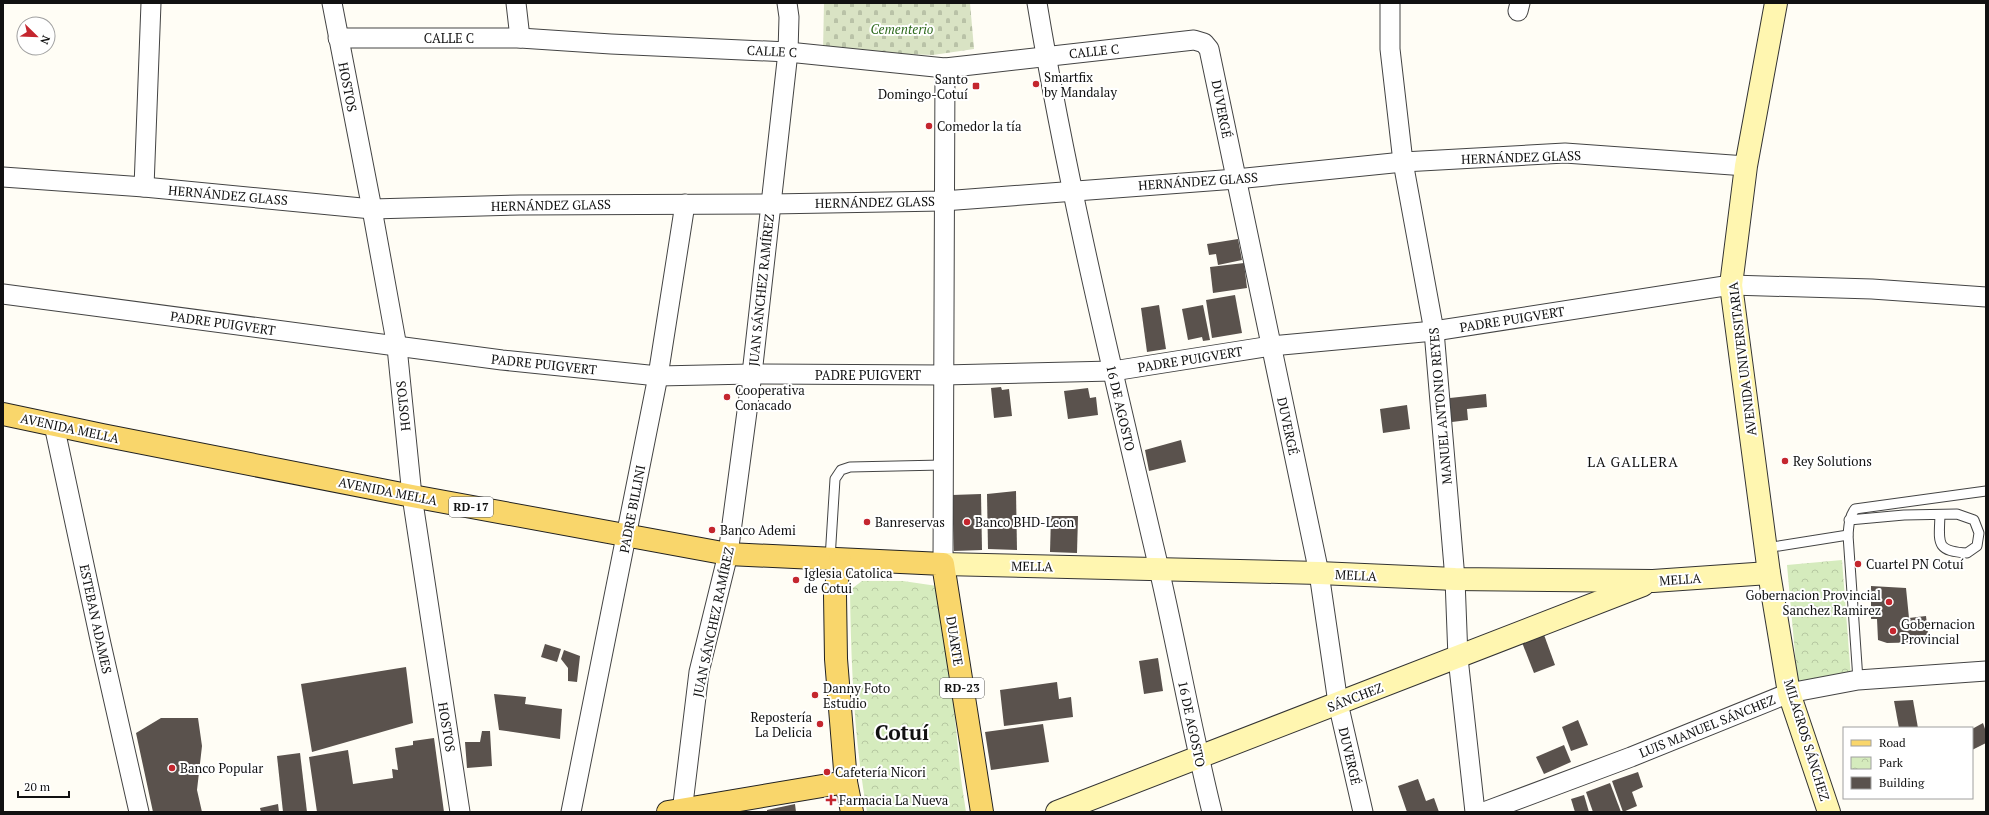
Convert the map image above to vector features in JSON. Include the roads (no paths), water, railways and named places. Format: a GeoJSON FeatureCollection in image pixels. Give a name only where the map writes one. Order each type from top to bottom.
{"type":"FeatureCollection","features":[{"type":"Feature","properties":{"kind":"main road","name":"AVENIDA UNIVERSITARIA"},"geometry":{"type":"LineString","coordinates":[[1769,573],[1731,285],[1746,166],[1776,3]]}},
{"type":"Feature","properties":{"kind":"main road","name":"AVENIDA MELLA"},"geometry":{"type":"LineString","coordinates":[[3,414],[412,496],[728,554],[943,564]]}},
{"type":"Feature","properties":{"kind":"main road"},"geometry":{"type":"LineString","coordinates":[[835,560],[834,595],[836,645],[846,782],[852,812]]}},
{"type":"Feature","properties":{"kind":"main road","name":"MELLA"},"geometry":{"type":"LineString","coordinates":[[943,564],[1319,573],[1455,579],[1653,581],[1769,573]]}},
{"type":"Feature","properties":{"kind":"main road","name":"DUARTE"},"geometry":{"type":"LineString","coordinates":[[943,564],[982,812]]}},
{"type":"Feature","properties":{"kind":"main road","name":"MILAGROS SÁNCHEZ"},"geometry":{"type":"LineString","coordinates":[[1769,573],[1789,693],[1829,812]]}},
{"type":"Feature","properties":{"kind":"main road","name":"SÁNCHEZ"},"geometry":{"type":"LineString","coordinates":[[1057,812],[1458,658],[1653,581]]}},
{"type":"Feature","properties":{"kind":"main road"},"geometry":{"type":"LineString","coordinates":[[677,811],[846,782]]}},
{"type":"Feature","properties":{"kind":"street"},"geometry":{"type":"LineString","coordinates":[[144,187],[151,3]]}},
{"type":"Feature","properties":{"kind":"street","name":"HOSTOS"},"geometry":{"type":"LineString","coordinates":[[332,3],[397,347],[412,496],[460,812]]}},
{"type":"Feature","properties":{"kind":"street"},"geometry":{"type":"LineString","coordinates":[[516,3],[520,38]]}},
{"type":"Feature","properties":{"kind":"street","name":"JUAN SÁNCHEZ RAMÍREZ"},"geometry":{"type":"LineString","coordinates":[[677,811],[699,672],[728,554],[752,374],[788,52],[789,17],[787,3]]}},
{"type":"Feature","properties":{"kind":"street","name":"16 DE AGOSTO"},"geometry":{"type":"LineString","coordinates":[[1037,3],[1072,190],[1159,569],[1198,757],[1212,812]]}},
{"type":"Feature","properties":{"kind":"street","name":"MANUEL ANTONIO REYES"},"geometry":{"type":"LineString","coordinates":[[1390,3],[1390,49],[1403,162],[1434,331],[1455,579],[1458,658],[1475,812]]}},
{"type":"Feature","properties":{"kind":"street","name":"CALLE C"},"geometry":{"type":"LineString","coordinates":[[338,38],[520,38],[788,52],[945,68],[1194,40],[1204,43]]}},
{"type":"Feature","properties":{"kind":"street","name":"DUVERGÉ"},"geometry":{"type":"LineString","coordinates":[[1204,43],[1209,49],[1319,573],[1338,703],[1363,812]]}},
{"type":"Feature","properties":{"kind":"street"},"geometry":{"type":"LineString","coordinates":[[943,564],[943,201],[945,68]]}},
{"type":"Feature","properties":{"kind":"street","name":"HERNÁNDEZ GLASS"},"geometry":{"type":"LineString","coordinates":[[3,177],[144,187],[372,209],[520,205],[770,204],[943,201],[1072,190],[1236,179],[1403,162],[1565,153],[1746,166]]}},
{"type":"Feature","properties":{"kind":"street","name":"PADRE BILLINI"},"geometry":{"type":"LineString","coordinates":[[572,812],[658,376],[685,204]]}},
{"type":"Feature","properties":{"kind":"street","name":"PADRE PUIGVERT"},"geometry":{"type":"LineString","coordinates":[[3,294],[397,347],[502,360],[658,376],[752,374],[944,375],[1113,372],[1272,346],[1434,331],[1731,285],[1872,289],[1986,297]]}},
{"type":"Feature","properties":{"kind":"street","name":"ESTEBAN ADAMES"},"geometry":{"type":"LineString","coordinates":[[54,425],[100,644],[139,812]]}},
{"type":"Feature","properties":{"kind":"street","name":"LUIS MANUEL SÁNCHEZ"},"geometry":{"type":"LineString","coordinates":[[1484,812],[1631,757],[1789,693],[1858,680],[1986,671]]}},
{"type":"Feature","properties":{"kind":"lane"},"geometry":{"type":"LineString","coordinates":[[835,560],[835,479],[841,470],[850,467],[942,465]]}},
{"type":"Feature","properties":{"kind":"lane"},"geometry":{"type":"LineString","coordinates":[[1858,680],[1848,535],[1849,520],[1855,509],[1986,491]]}},
{"type":"Feature","properties":{"kind":"lane"},"geometry":{"type":"LineString","coordinates":[[1849,520],[1904,515],[1957,514],[1974,520],[1979,533],[1976,546],[1967,553],[1950,552],[1943,547],[1939,540],[1940,515]]}},
{"type":"Feature","properties":{"kind":"lane"},"geometry":{"type":"LineString","coordinates":[[1766,548],[1848,535]]}},
{"type":"Feature","properties":{"kind":"place","name":"Smartfix by Mandalay"},"geometry":{"type":"Point","coordinates":[1036,84]}},
{"type":"Feature","properties":{"kind":"place","name":"Santo Domingo-Cotuí"},"geometry":{"type":"Point","coordinates":[976,86]}},
{"type":"Feature","properties":{"kind":"place","name":"Comedor la tía"},"geometry":{"type":"Point","coordinates":[929,126]}},
{"type":"Feature","properties":{"kind":"place","name":"Cooperativa Conacado"},"geometry":{"type":"Point","coordinates":[727,397]}},
{"type":"Feature","properties":{"kind":"place","name":"Rey Solutions"},"geometry":{"type":"Point","coordinates":[1785,461]}},
{"type":"Feature","properties":{"kind":"place","name":"Banreservas"},"geometry":{"type":"Point","coordinates":[867,522]}},
{"type":"Feature","properties":{"kind":"place","name":"Banco BHD-Leon"},"geometry":{"type":"Point","coordinates":[967,522]}},
{"type":"Feature","properties":{"kind":"place","name":"Banco Ademi"},"geometry":{"type":"Point","coordinates":[712,530]}},
{"type":"Feature","properties":{"kind":"place","name":"Cuartel PN Cotuí"},"geometry":{"type":"Point","coordinates":[1858,564]}},
{"type":"Feature","properties":{"kind":"place","name":"Iglesia Catolica de Cotui"},"geometry":{"type":"Point","coordinates":[796,580]}},
{"type":"Feature","properties":{"kind":"place","name":"Gobernacion Provincial Sanchez Ramirez"},"geometry":{"type":"Point","coordinates":[1889,602]}},
{"type":"Feature","properties":{"kind":"place","name":"Gobernacion Provincial"},"geometry":{"type":"Point","coordinates":[1893,631]}},
{"type":"Feature","properties":{"kind":"place","name":"Danny Foto Estudio"},"geometry":{"type":"Point","coordinates":[815,695]}},
{"type":"Feature","properties":{"kind":"place","name":"Repostería La Delicia"},"geometry":{"type":"Point","coordinates":[820,724]}},
{"type":"Feature","properties":{"kind":"place","name":"Banco Popular"},"geometry":{"type":"Point","coordinates":[172,768]}},
{"type":"Feature","properties":{"kind":"place","name":"Cafetería Nicori"},"geometry":{"type":"Point","coordinates":[827,772]}},
{"type":"Feature","properties":{"kind":"place","name":"Farmacia La Nueva"},"geometry":{"type":"Point","coordinates":[831,800]}},
{"type":"Feature","properties":{"kind":"district","name":"LA GALLERA"},"geometry":{"type":"Point","coordinates":[1633,462]}},
{"type":"Feature","properties":{"kind":"district","name":"Cotuí"},"geometry":{"type":"Point","coordinates":[902,733]}},
{"type":"Feature","properties":{"kind":"park label","name":"Cementerio"},"geometry":{"type":"Point","coordinates":[902,29]}}]}
